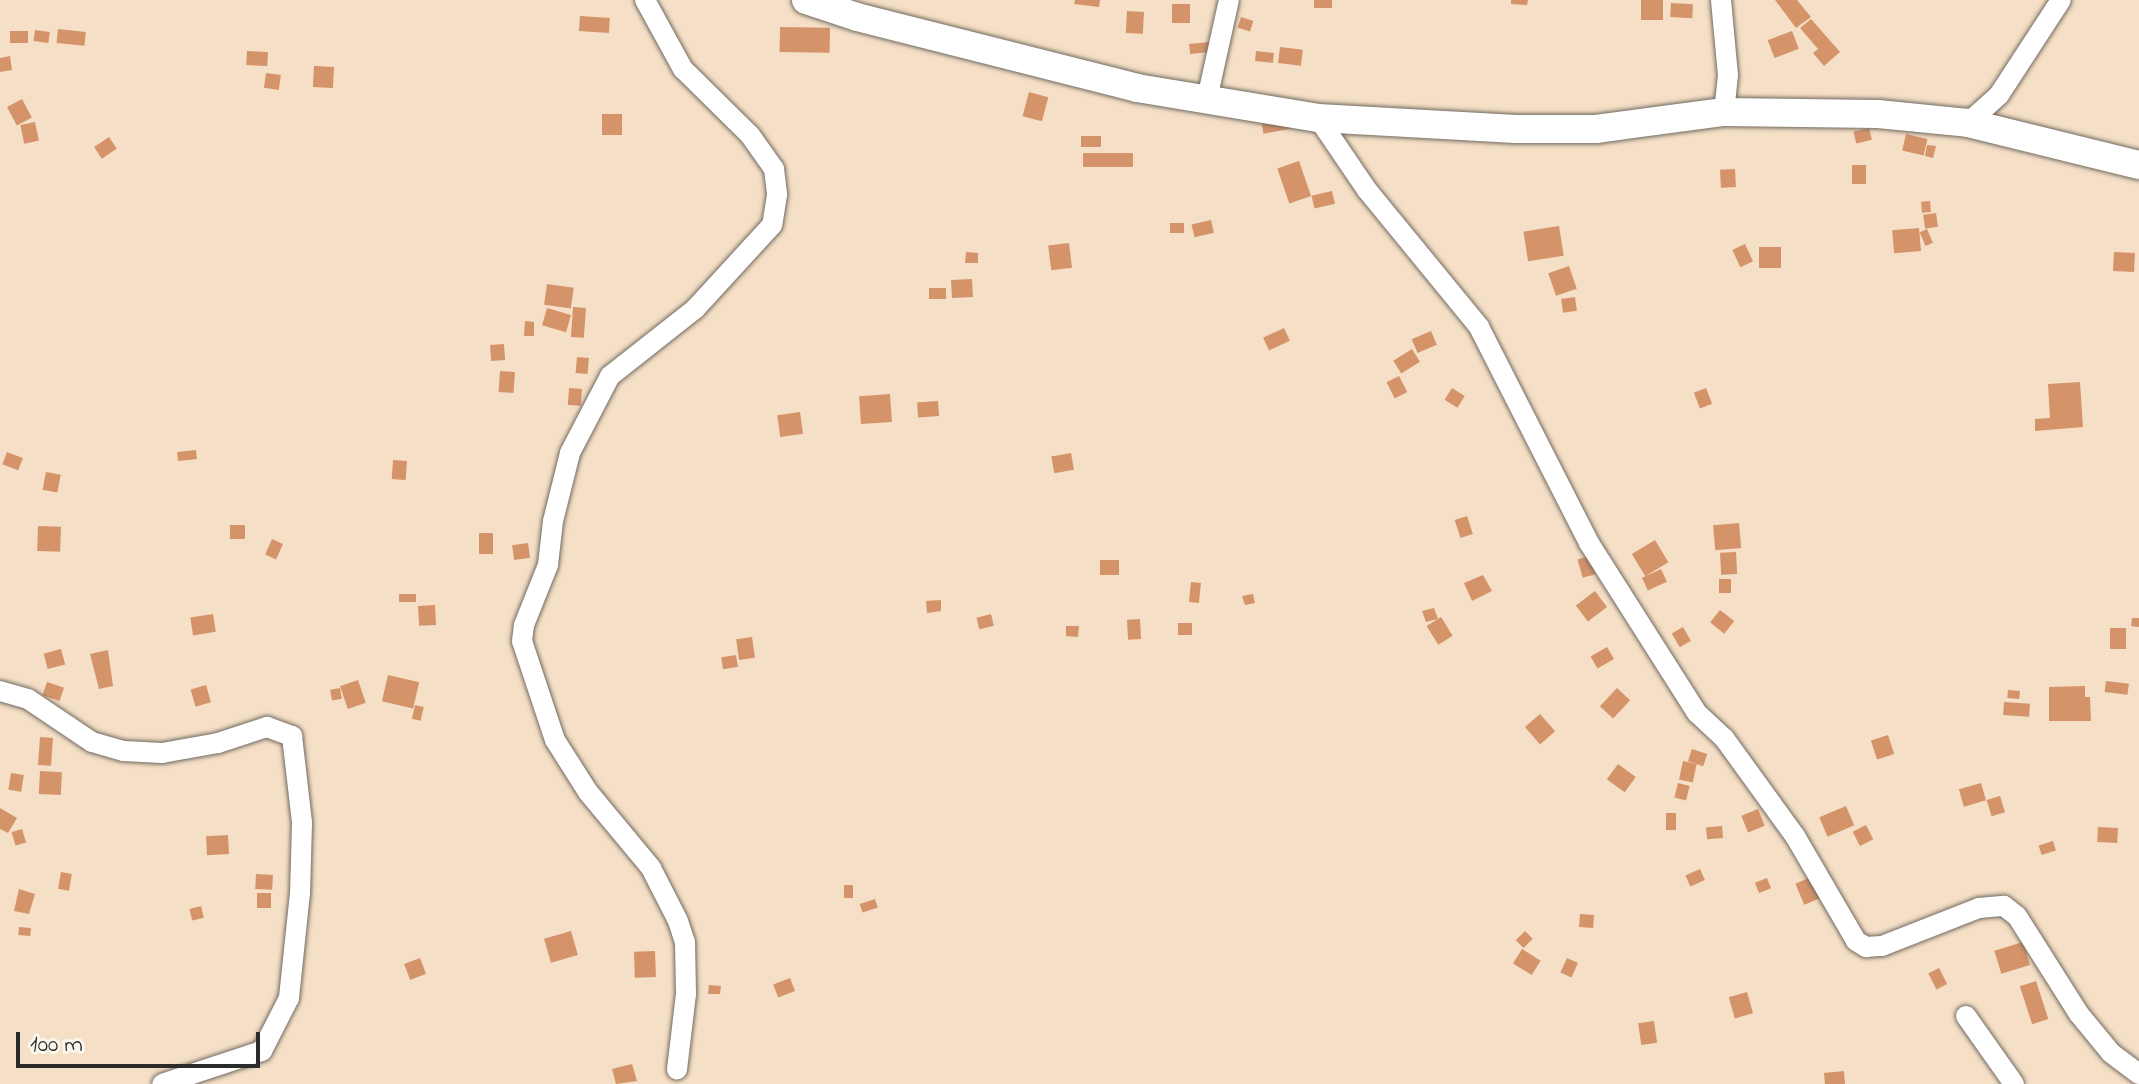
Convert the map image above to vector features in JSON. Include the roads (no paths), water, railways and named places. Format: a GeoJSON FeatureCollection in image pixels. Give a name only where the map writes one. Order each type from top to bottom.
{"type":"FeatureCollection","features":[{"type":"Feature","properties":{"kind":"street"},"geometry":{"type":"LineString","coordinates":[[645,0],[683,69],[750,135],[774,169],[777,195],[772,225],[695,309],[610,376],[570,453],[553,521],[548,565],[524,625],[522,641],[555,740],[588,792],[651,868],[678,921],[685,942],[686,994],[677,1069]]}},
{"type":"Feature","properties":{"kind":"street"},"geometry":{"type":"LineString","coordinates":[[806,0],[857,17],[1137,88],[1318,118],[1516,129],[1596,129],[1724,112],[1878,114],[1968,123],[2139,165]]}},
{"type":"Feature","properties":{"kind":"street"},"geometry":{"type":"LineString","coordinates":[[1207,99],[1229,0]]}},
{"type":"Feature","properties":{"kind":"street"},"geometry":{"type":"LineString","coordinates":[[1721,0],[1728,75],[1724,112]]}},
{"type":"Feature","properties":{"kind":"street"},"geometry":{"type":"LineString","coordinates":[[1968,123],[1999,95],[2061,0]]}},
{"type":"Feature","properties":{"kind":"street"},"geometry":{"type":"LineString","coordinates":[[1318,118],[1367,190],[1479,327],[1589,543],[1697,713],[1724,738],[1795,836],[1856,941],[1866,947],[1882,946],[1979,908],[2004,906],[2017,916],[2087,1024],[2111,1053],[2139,1074]]}},
{"type":"Feature","properties":{"kind":"street"},"geometry":{"type":"LineString","coordinates":[[0,691],[28,699],[92,742],[124,751],[162,753],[218,743],[267,727],[292,736],[302,823],[300,893],[289,998],[262,1051],[162,1084]]}},
{"type":"Feature","properties":{"kind":"street"},"geometry":{"type":"LineString","coordinates":[[1966,1016],[2014,1084]]}}]}
